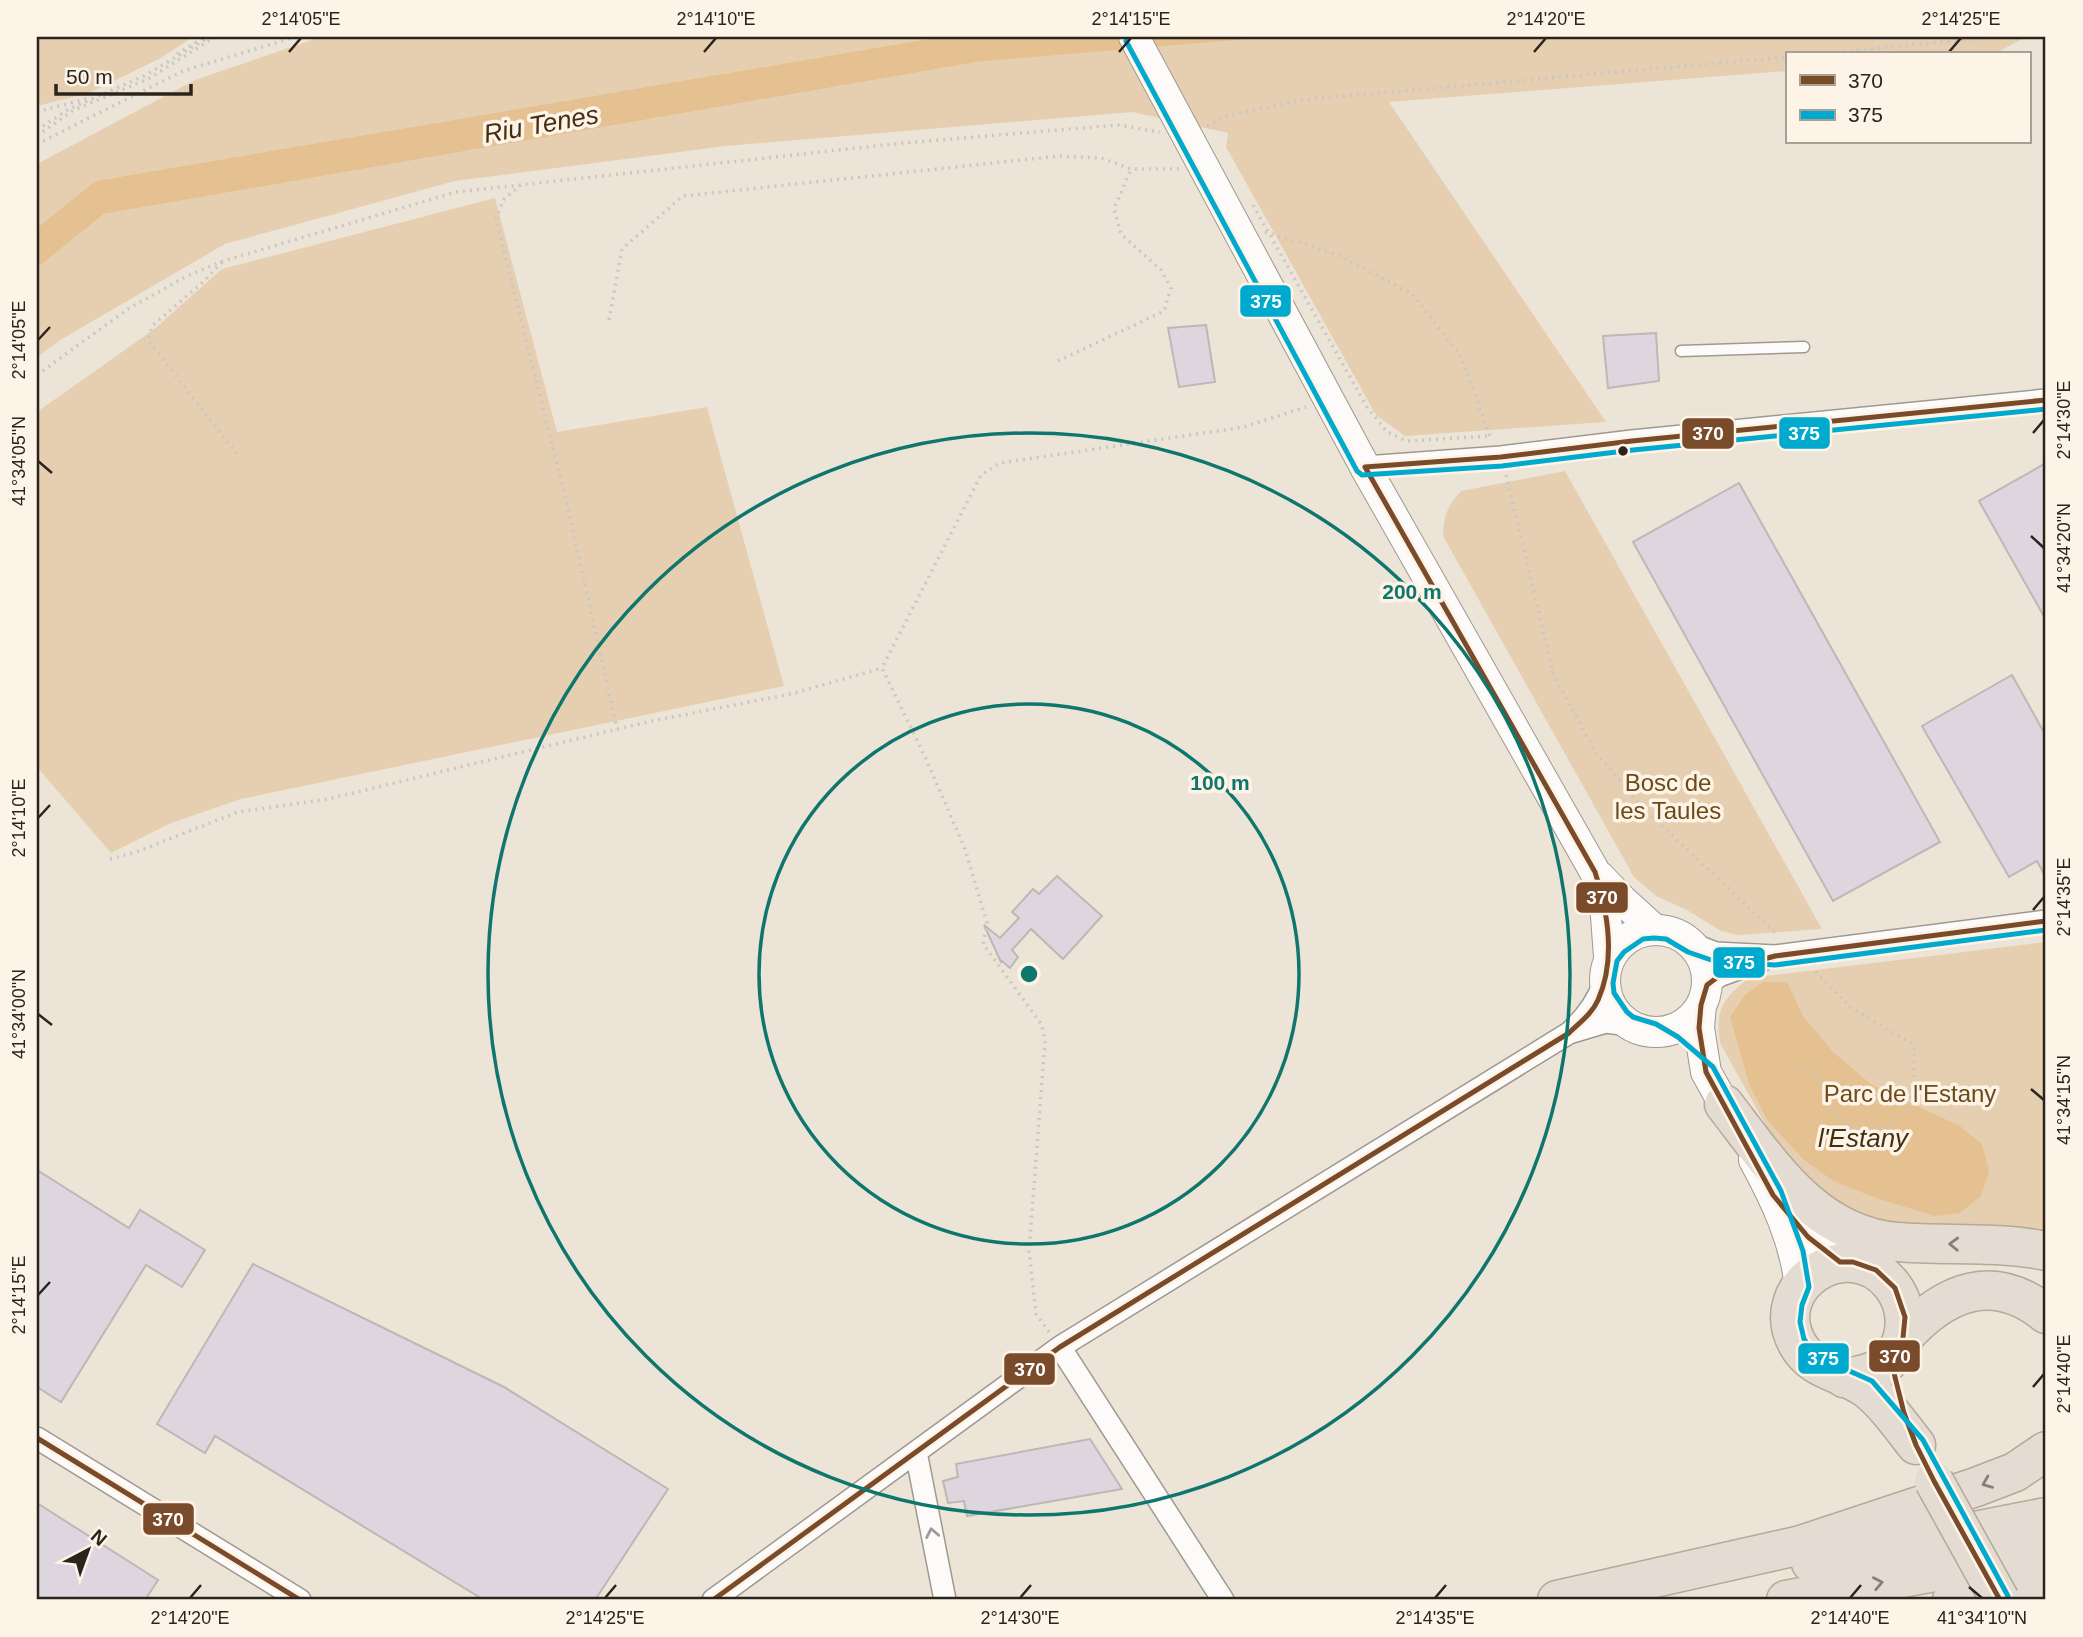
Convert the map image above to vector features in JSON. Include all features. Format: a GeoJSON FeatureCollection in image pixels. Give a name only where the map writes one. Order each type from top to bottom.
{"type":"FeatureCollection","features":[{"type":"Feature","properties":{"kind":"highway"},"geometry":{"type":"LineString","coordinates":[[1715,1088],[1791,1188],[1814,1210],[1841,1227],[1897,1242],[2006,1246],[2046,1251]]}},
{"type":"Feature","properties":{"kind":"highway"},"geometry":{"type":"LineString","coordinates":[[1916,1445],[1866,1388],[1825,1370],[1808,1359],[1796,1343],[1791,1323],[1793,1303],[1800,1287],[1812,1274],[1826,1266],[1840,1262],[1864,1265],[1885,1277],[1895,1288],[1905,1317],[1893,1369],[1898,1394],[1916,1445],[2000,1600]]}},
{"type":"Feature","properties":{"kind":"highway"},"geometry":{"type":"LineString","coordinates":[[1885,1277],[1925,1280],[1967,1270],[2002,1268],[2046,1277]]}},
{"type":"Feature","properties":{"kind":"highway"},"geometry":{"type":"LineString","coordinates":[[1844,1377],[1873,1372],[1925,1314],[1958,1296],[1980,1291],[1999,1292],[2020,1297],[2046,1314]]}},
{"type":"Feature","properties":{"kind":"highway"},"geometry":{"type":"LineString","coordinates":[[1557,1600],[1813,1541],[2015,1472],[2046,1451]]}},
{"type":"Feature","properties":{"kind":"highway"},"geometry":{"type":"LineString","coordinates":[[1622,1600],[2046,1517]]}},
{"type":"Feature","properties":{"kind":"highway"},"geometry":{"type":"LineString","coordinates":[[1786,1600],[2046,1550]]}},
{"type":"Feature","properties":{"kind":"highway"},"geometry":{"type":"LineString","coordinates":[[1952,1600],[2046,1583]]}},
{"type":"Feature","properties":{"kind":"street"},"geometry":{"type":"LineString","coordinates":[[1134,37],[1195,130],[1203,168],[1232,222],[1365,467],[1595,872],[1605,903],[1606,996],[1612,1009],[1641,1029],[1674,1045],[1715,1088]]}},
{"type":"Feature","properties":{"kind":"street"},"geometry":{"type":"LineString","coordinates":[[1365,467],[1501,457],[1622,442],[2046,400]]}},
{"type":"Feature","properties":{"kind":"street"},"geometry":{"type":"LineString","coordinates":[[1595,872],[1654,929]]}},
{"type":"Feature","properties":{"kind":"street"},"geometry":{"type":"LineString","coordinates":[[713,1600],[1060,1347],[1569,1033],[1589,1014],[1598,1000],[1607,970],[1627,937],[1654,929],[1668,930],[1692,944],[1716,953],[1775,956],[2046,921]]}},
{"type":"Feature","properties":{"kind":"street"},"geometry":{"type":"LineString","coordinates":[[1692,944],[1705,965],[1699,1028],[1715,1088],[1773,1195],[1795,1254],[1800,1287]]}},
{"type":"Feature","properties":{"kind":"street"},"geometry":{"type":"LineString","coordinates":[[1569,1033],[1606,1022],[1641,1029],[1675,1028],[1686,1023],[1720,976],[1743,965],[1775,956]]}},
{"type":"Feature","properties":{"kind":"street"},"geometry":{"type":"LineString","coordinates":[[1773,1195],[1808,1237],[1840,1262]]}},
{"type":"Feature","properties":{"kind":"street"},"geometry":{"type":"LineString","coordinates":[[1060,1347],[1223,1600]]}},
{"type":"Feature","properties":{"kind":"street"},"geometry":{"type":"LineString","coordinates":[[37,1438],[300,1600]]}},
{"type":"Feature","properties":{"kind":"street"},"geometry":{"type":"LineString","coordinates":[[916,1452],[945,1600]]}},
{"type":"Feature","properties":{"kind":"lane"},"geometry":{"type":"LineString","coordinates":[[1681,351],[1804,347]]}},
{"type":"Feature","properties":{"kind":"path"},"geometry":{"type":"LineString","coordinates":[[37,135],[85,103],[207,37]]}},
{"type":"Feature","properties":{"kind":"path"},"geometry":{"type":"LineString","coordinates":[[37,130],[69,108],[148,79],[215,37]]}},
{"type":"Feature","properties":{"kind":"path"},"geometry":{"type":"LineString","coordinates":[[37,144],[183,71],[295,37]]}},
{"type":"Feature","properties":{"kind":"path"},"geometry":{"type":"LineString","coordinates":[[1836,52],[1996,37]]}},
{"type":"Feature","properties":{"kind":"path"},"geometry":{"type":"LineString","coordinates":[[37,375],[128,309],[187,276],[223,261],[456,192],[904,143],[1118,125],[1195,130],[1228,116],[1300,100],[1786,57]]}},
{"type":"Feature","properties":{"kind":"path"},"geometry":{"type":"LineString","coordinates":[[37,112],[85,103]]}},
{"type":"Feature","properties":{"kind":"path"},"geometry":{"type":"LineString","coordinates":[[609,320],[622,249],[683,196],[1059,156],[1101,158],[1131,169],[1203,168]]}},
{"type":"Feature","properties":{"kind":"path"},"geometry":{"type":"LineString","coordinates":[[1058,361],[1164,311],[1171,289],[1161,270],[1121,234],[1114,209],[1131,169]]}},
{"type":"Feature","properties":{"kind":"path"},"geometry":{"type":"LineString","coordinates":[[522,184],[503,200],[496,219],[568,508],[617,729]]}},
{"type":"Feature","properties":{"kind":"path"},"geometry":{"type":"LineString","coordinates":[[1250,198],[1367,407],[1387,432],[1406,441],[1490,436]]}},
{"type":"Feature","properties":{"kind":"path"},"geometry":{"type":"LineString","coordinates":[[1232,222],[1335,254],[1412,294],[1461,356],[1490,436],[1501,457],[1554,676],[1596,753],[1646,811],[1798,954],[1850,1007],[1914,1045],[1914,1080],[1909,1105],[1901,1117],[1886,1127],[1872,1131],[1858,1130],[1841,1120],[1833,1110],[1821,1080],[1814,1073],[1802,1070]]}},
{"type":"Feature","properties":{"kind":"path"},"geometry":{"type":"LineString","coordinates":[[223,261],[152,326],[148,340],[240,458]]}},
{"type":"Feature","properties":{"kind":"path"},"geometry":{"type":"LineString","coordinates":[[110,859],[136,852],[238,812],[328,799],[617,729],[790,694],[882,668],[981,475],[1000,463],[1244,427],[1328,400]]}},
{"type":"Feature","properties":{"kind":"path"},"geometry":{"type":"LineString","coordinates":[[882,668],[927,761],[965,849],[987,923],[983,944],[1042,1025],[1045,1042],[1029,1251],[1036,1314],[1060,1347]]}},
{"type":"Feature","properties":{"kind":"green space"},"geometry":{"type":"Polygon","coordinates":[[[37,37],[193,37],[159,59],[89,93],[37,106],[37,37]]]}},
{"type":"Feature","properties":{"kind":"green space"},"geometry":{"type":"Polygon","coordinates":[[[321,37],[939,37],[95,181],[37,228],[37,164],[195,80],[321,37]]]}},
{"type":"Feature","properties":{"kind":"green space"},"geometry":{"type":"Polygon","coordinates":[[[1274,37],[2026,37],[1998,52],[1786,52],[1786,71],[1389,102],[1606,422],[1405,436],[1376,415],[1226,147],[1228,133],[1132,112],[726,146],[455,181],[225,244],[62,339],[37,357],[37,268],[104,214],[977,62],[1274,37]]]}},
{"type":"Feature","properties":{"kind":"green space"},"geometry":{"type":"Polygon","coordinates":[[[495,198],[557,432],[707,407],[784,686],[241,799],[171,823],[111,853],[37,767],[37,412],[153,330],[222,269],[495,198]]]}},
{"type":"Feature","properties":{"kind":"green space","name":"Bosc de les Taules"},"geometry":{"type":"Polygon","coordinates":[[[1565,471],[1822,929],[1738,935],[1721,931],[1687,910],[1656,896],[1634,877],[1443,536],[1447,511],[1461,491],[1565,471]]]}},
{"type":"Feature","properties":{"kind":"green space","name":"Parc de l'Estany"},"geometry":{"type":"Polygon","coordinates":[[[2046,942],[2046,1239],[1907,1229],[1856,1217],[1787,1163],[1720,1043],[1719,1021],[1723,1005],[1749,978],[2046,942]]]}},
{"type":"Feature","properties":{"kind":"water","name":"Riu Tenes"},"geometry":{"type":"Polygon","coordinates":[[[939,37],[1274,37],[977,62],[104,214],[37,268],[37,228],[95,181],[939,37]]]}},
{"type":"Feature","properties":{"kind":"water","name":"l'Estany"},"geometry":{"type":"Polygon","coordinates":[[[1763,982],[1787,982],[1803,1016],[1833,1052],[1872,1085],[1960,1126],[1982,1144],[1989,1171],[1981,1196],[1960,1213],[1935,1216],[1835,1182],[1804,1160],[1768,1121],[1749,1084],[1730,1017],[1745,995],[1763,982]]]}},
{"type":"Feature","properties":{"kind":"building"},"geometry":{"type":"Polygon","coordinates":[[[1206,325],[1215,382],[1179,387],[1168,328],[1206,325]]]}},
{"type":"Feature","properties":{"kind":"building"},"geometry":{"type":"Polygon","coordinates":[[[1656,333],[1659,381],[1608,388],[1603,336],[1656,333]]]}},
{"type":"Feature","properties":{"kind":"building"},"geometry":{"type":"Polygon","coordinates":[[[2046,463],[2046,620],[1979,501],[2046,463]]]}},
{"type":"Feature","properties":{"kind":"building"},"geometry":{"type":"Polygon","coordinates":[[[1739,483],[1940,842],[1833,901],[1633,542],[1739,483]]]}},
{"type":"Feature","properties":{"kind":"building"},"geometry":{"type":"Polygon","coordinates":[[[2012,675],[2046,736],[2046,878],[2037,861],[2009,877],[1922,726],[2012,675]]]}},
{"type":"Feature","properties":{"kind":"building"},"geometry":{"type":"Polygon","coordinates":[[[1057,876],[1102,916],[1063,959],[1031,929],[1012,950],[1018,957],[1010,968],[1001,962],[984,925],[1000,938],[1019,918],[1012,912],[1033,889],[1039,894],[1057,876]]]}},
{"type":"Feature","properties":{"kind":"building"},"geometry":{"type":"Polygon","coordinates":[[[37,1170],[129,1228],[140,1210],[205,1250],[182,1287],[146,1265],[61,1402],[37,1387],[37,1170]]]}},
{"type":"Feature","properties":{"kind":"building"},"geometry":{"type":"Polygon","coordinates":[[[253,1264],[504,1387],[668,1489],[595,1600],[484,1600],[215,1436],[205,1453],[157,1424],[253,1264]]]}},
{"type":"Feature","properties":{"kind":"building"},"geometry":{"type":"Polygon","coordinates":[[[1090,1439],[1122,1489],[967,1516],[964,1501],[948,1503],[943,1481],[958,1477],[956,1464],[1090,1439]]]}},
{"type":"Feature","properties":{"kind":"building"},"geometry":{"type":"Polygon","coordinates":[[[37,1503],[158,1580],[145,1600],[37,1600],[37,1503]]]}},
{"type":"Feature","properties":{"kind":"transit line","name":"375"},"geometry":{"type":"LineString","coordinates":[[1126,41],[1357,471],[1362,475],[1502,466],[1633,450],[2046,409]]}},
{"type":"Feature","properties":{"kind":"transit line","name":"370"},"geometry":{"type":"LineString","coordinates":[[713,1600],[1060,1347],[1569,1033],[1595,1005],[1604,985],[1608,952],[1606,920],[1595,872],[1365,467],[1501,457],[1632,441],[2046,400]]}},
{"type":"Feature","properties":{"kind":"transit line","name":"370"},"geometry":{"type":"LineString","coordinates":[[2000,1600],[1934,1481],[1904,1413],[1893,1369],[1895,1354],[1903,1338],[1905,1317],[1895,1288],[1876,1270],[1853,1262],[1840,1262],[1808,1237],[1773,1195],[1706,1072],[1699,1028],[1701,1005],[1707,985],[1743,965],[1775,956],[2046,921]]}},
{"type":"Feature","properties":{"kind":"transit line","name":"375"},"geometry":{"type":"LineString","coordinates":[[2008,1596],[1923,1440],[1872,1381],[1814,1353],[1804,1339],[1800,1322],[1802,1305],[1809,1287],[1803,1251],[1781,1191],[1713,1067],[1678,1037],[1627,1012],[1614,993],[1613,983],[1617,961],[1624,952],[1643,939],[1666,939],[1688,952],[1714,961],[1775,965],[2046,930]]}},
{"type":"Feature","properties":{"kind":"transit line","name":"370"},"geometry":{"type":"LineString","coordinates":[[37,1438],[300,1600]]}}]}
